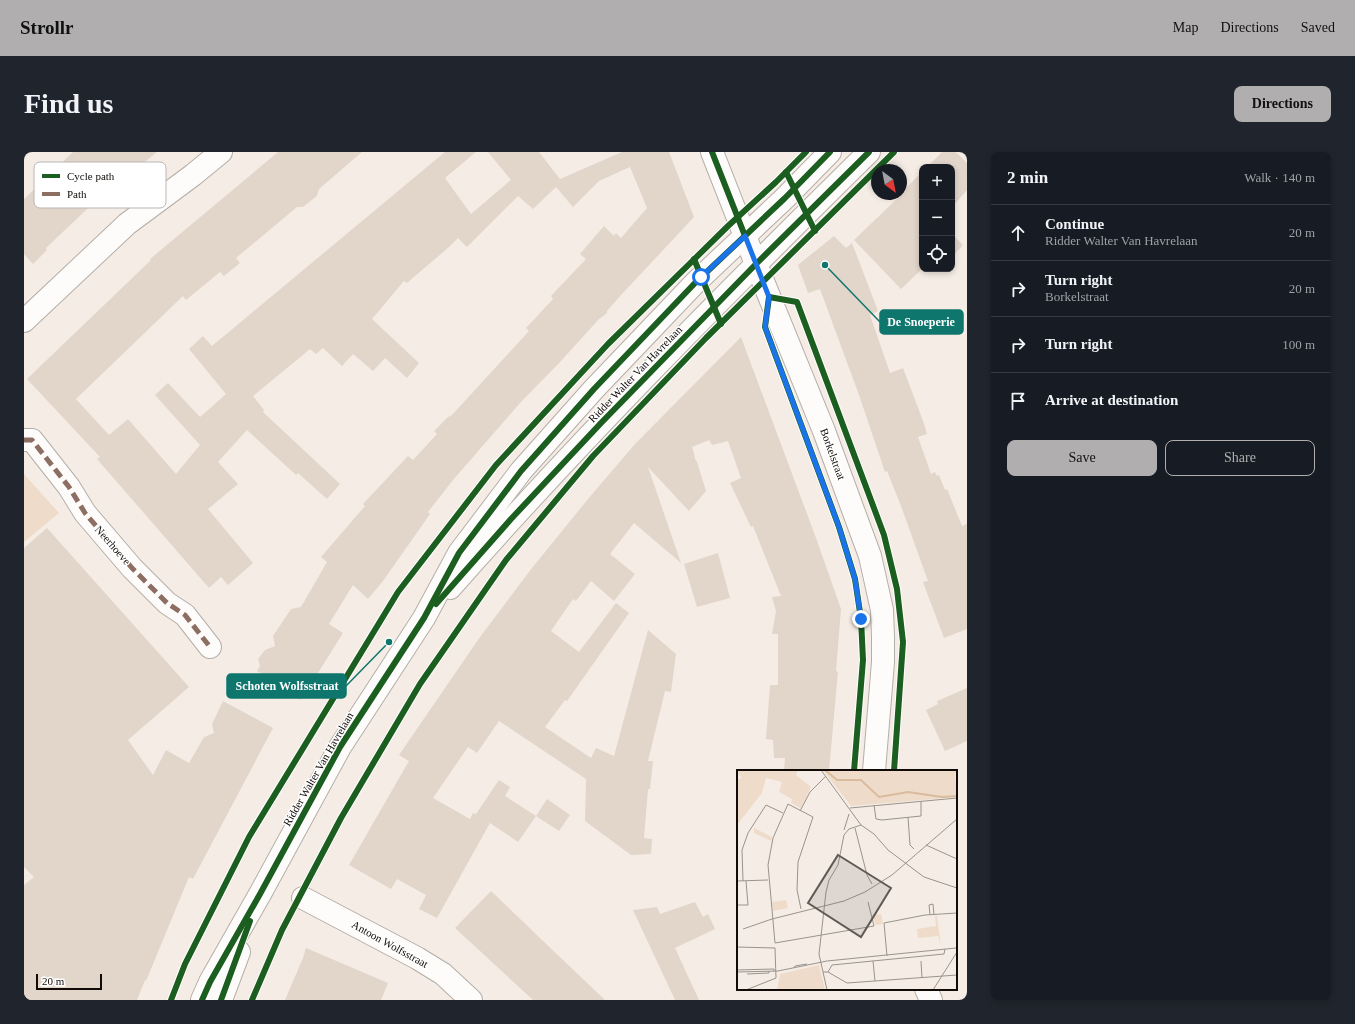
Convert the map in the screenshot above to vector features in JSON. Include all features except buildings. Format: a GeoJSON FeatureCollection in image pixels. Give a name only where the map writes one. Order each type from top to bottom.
{"type":"FeatureCollection","features":[{"type":"Feature","properties":{"kind":"main road"},"geometry":{"type":"LineString","coordinates":[[166,195],[221,152]]}},
{"type":"Feature","properties":{"kind":"main road","name":"Borkelstraat"},"geometry":{"type":"LineString","coordinates":[[712,152],[824,431],[870,556],[882,610],[883,637],[874,770]]}},
{"type":"Feature","properties":{"kind":"main road","name":"Ridder Walter Van Havrelaan"},"geometry":{"type":"LineString","coordinates":[[202,1000],[210,982],[340,747],[424,618],[459,553],[521,471],[604,378],[695,283],[830,152]]}},
{"type":"Feature","properties":{"kind":"main road","name":"Ridder Walter Van Havrelaan"},"geometry":{"type":"LineString","coordinates":[[424,618],[511,518],[601,423],[868,152]]}},
{"type":"Feature","properties":{"kind":"main road"},"geometry":{"type":"LineString","coordinates":[[24,321],[127,224],[149,208]]}},
{"type":"Feature","properties":{"kind":"main road","name":"Neerhoeve"},"geometry":{"type":"LineString","coordinates":[[24,440],[32,440],[69,487],[85,513],[132,568],[167,603],[185,615],[210,647]]}},
{"type":"Feature","properties":{"kind":"main road","name":"Ridder Walter Van Havrelaan"},"geometry":{"type":"LineString","coordinates":[[221,1000],[260,894]]}},
{"type":"Feature","properties":{"kind":"main road","name":"Antoon Wolfsstraat"},"geometry":{"type":"LineString","coordinates":[[303,898],[417,958],[443,974],[471,1000]]}},
{"type":"Feature","properties":{"kind":"main road"},"geometry":{"type":"LineString","coordinates":[[926,990],[931,1000]]}},
{"type":"Feature","properties":{"kind":"shaded area"},"geometry":{"type":"Polygon","coordinates":[[[24,474],[59,513],[24,542],[24,474]]]}},
{"type":"Feature","properties":{"kind":"marked path"},"geometry":{"type":"LineString","coordinates":[[24,440],[32,440],[69,487],[85,513],[132,568],[167,603],[185,615],[210,647]]}},
{"type":"Feature","properties":{"kind":"cycle path"},"geometry":{"type":"LineString","coordinates":[[712,152],[745,236]]}},
{"type":"Feature","properties":{"kind":"cycle path"},"geometry":{"type":"LineString","coordinates":[[171,1000],[185,964],[249,837],[398,592],[496,465],[608,344],[806,152]]}},
{"type":"Feature","properties":{"kind":"cycle path"},"geometry":{"type":"LineString","coordinates":[[202,1000],[210,982],[340,747],[424,618],[459,553],[521,471],[594,389],[695,283],[785,198],[830,152]]}},
{"type":"Feature","properties":{"kind":"cycle path"},"geometry":{"type":"LineString","coordinates":[[436,604],[511,519],[601,423],[756,264],[869,152]]}},
{"type":"Feature","properties":{"kind":"cycle path"},"geometry":{"type":"LineString","coordinates":[[252,1000],[282,930],[341,818],[420,684],[506,560],[593,456],[706,338],[894,152]]}},
{"type":"Feature","properties":{"kind":"cycle path"},"geometry":{"type":"LineString","coordinates":[[786,172],[815,231]]}},
{"type":"Feature","properties":{"kind":"cycle path"},"geometry":{"type":"LineString","coordinates":[[694,259],[721,324]]}},
{"type":"Feature","properties":{"kind":"cycle path"},"geometry":{"type":"LineString","coordinates":[[769,297],[797,302],[884,535],[897,589],[903,642],[894,770]]}},
{"type":"Feature","properties":{"kind":"cycle path"},"geometry":{"type":"LineString","coordinates":[[769,297],[765,327],[839,527],[855,579],[861,619],[863,660],[854,770]]}},
{"type":"Feature","properties":{"kind":"cycle path"},"geometry":{"type":"LineString","coordinates":[[221,1000],[250,921]]}},
{"type":"Feature","properties":{"kind":"place","name":"De Snoeperie"},"geometry":{"type":"Point","coordinates":[825,265]}},
{"type":"Feature","properties":{"kind":"place","name":"Schoten Wolfsstraat"},"geometry":{"type":"Point","coordinates":[389,642]}},
{"type":"Feature","properties":{"kind":"route"},"geometry":{"type":"LineString","coordinates":[[701,277],[745,236],[769,297],[765,327],[849,557],[855,579],[861,619]]}}]}
